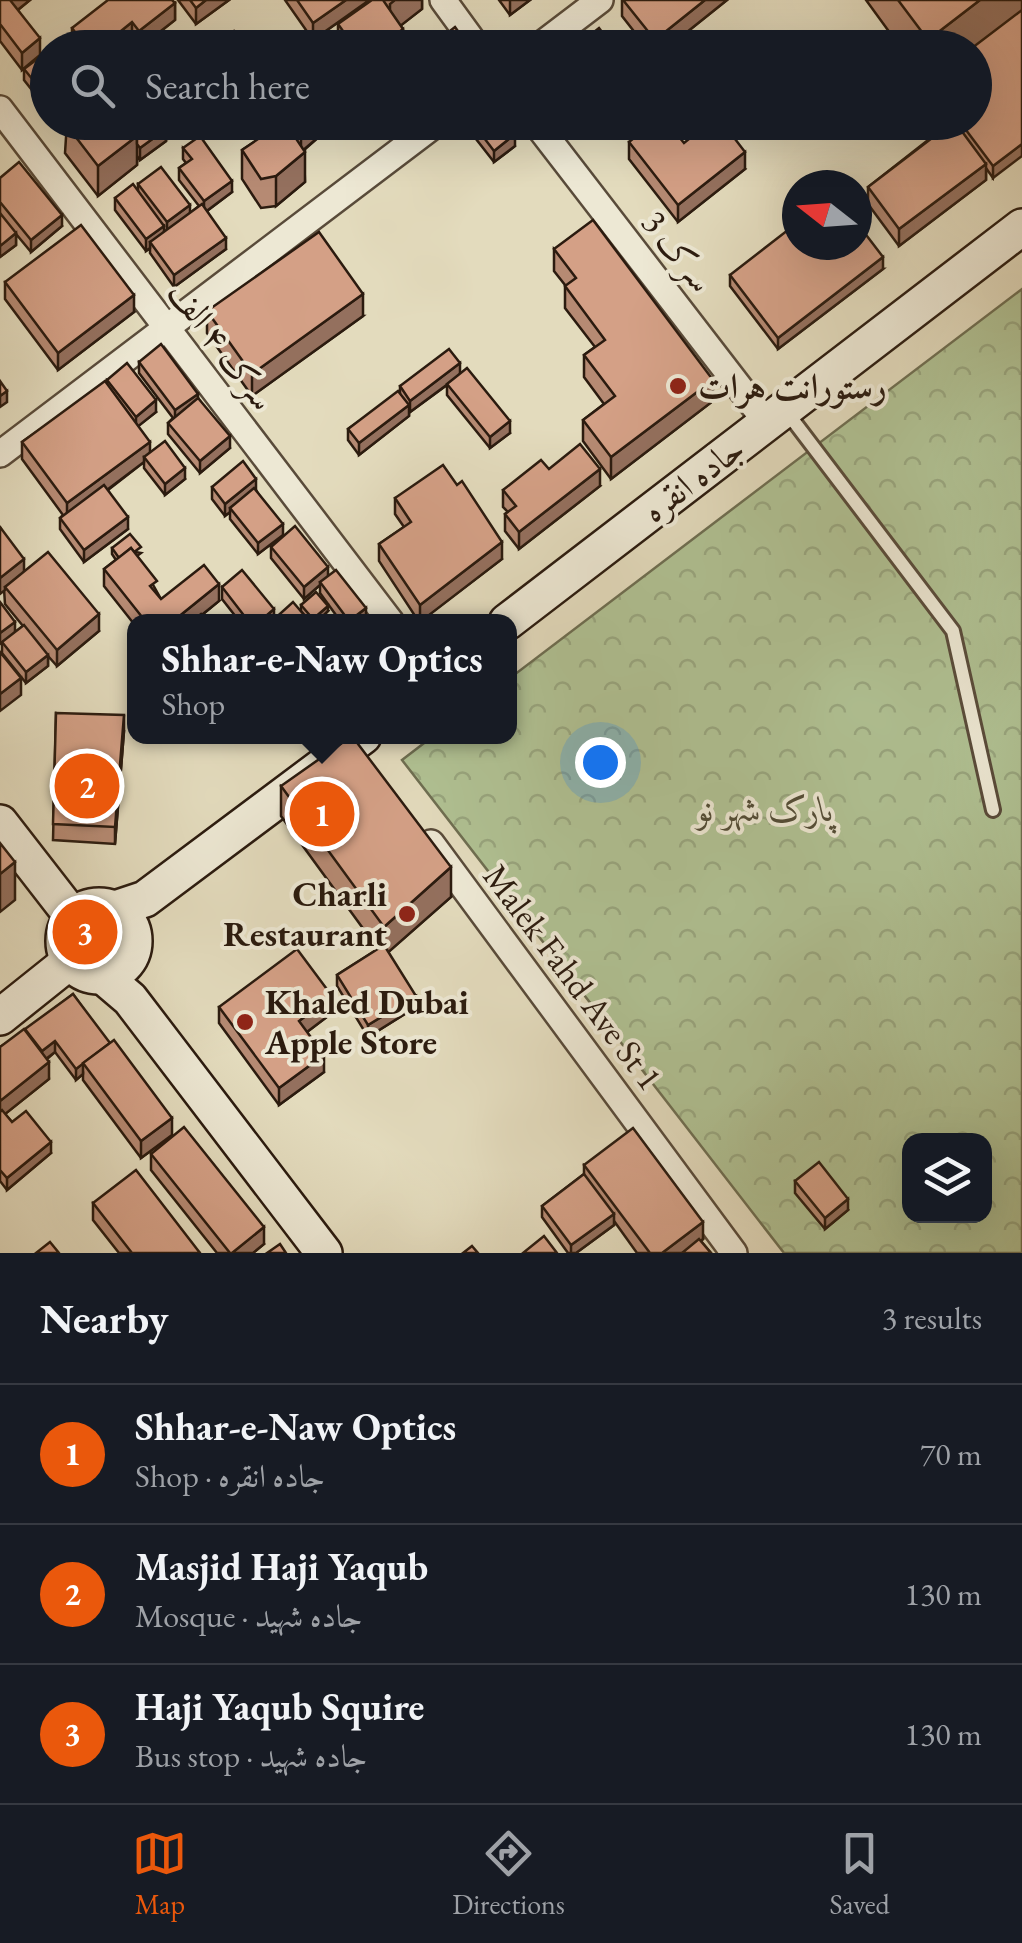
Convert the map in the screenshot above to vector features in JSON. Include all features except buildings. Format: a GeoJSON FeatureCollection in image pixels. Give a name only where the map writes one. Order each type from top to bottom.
{"type":"FeatureCollection","features":[{"type":"Feature","properties":{"kind":"main road","name":"جاده انقره"},"geometry":{"type":"LineString","coordinates":[[517,614],[1022,227]]}},
{"type":"Feature","properties":{"kind":"main road"},"geometry":{"type":"LineString","coordinates":[[324,1253],[116,988],[84,974],[70,961],[64,938],[73,917],[93,906],[115,909],[145,899],[362,746]]}},
{"type":"Feature","properties":{"kind":"main road"},"geometry":{"type":"LineString","coordinates":[[0,823],[73,917]]}},
{"type":"Feature","properties":{"kind":"main road"},"geometry":{"type":"LineString","coordinates":[[115,909],[130,925],[134,947],[116,988]]}},
{"type":"Feature","properties":{"kind":"main road"},"geometry":{"type":"LineString","coordinates":[[0,1017],[70,961]]}},
{"type":"Feature","properties":{"kind":"street"},"geometry":{"type":"LineString","coordinates":[[443,0],[465,30]]}},
{"type":"Feature","properties":{"kind":"street"},"geometry":{"type":"LineString","coordinates":[[561,30],[600,0]]}},
{"type":"Feature","properties":{"kind":"street","name":"سرک ۴ الف"},"geometry":{"type":"LineString","coordinates":[[0,110],[385,614]]}},
{"type":"Feature","properties":{"kind":"street"},"geometry":{"type":"LineString","coordinates":[[0,454],[415,140]]}},
{"type":"Feature","properties":{"kind":"street","name":"سرک 3"},"geometry":{"type":"LineString","coordinates":[[550,140],[776,416]]}},
{"type":"Feature","properties":{"kind":"street","name":"Malek Fahd Ave St 1"},"geometry":{"type":"LineString","coordinates":[[415,822],[734,1253]]}},
{"type":"Feature","properties":{"kind":"lane"},"geometry":{"type":"LineString","coordinates":[[776,416],[954,631],[993,810]]}},
{"type":"Feature","properties":{"kind":"green space","name":"پارک شهر نو"},"geometry":{"type":"Polygon","coordinates":[[[1022,289],[1022,1253],[784,1253],[402,760],[423,744],[517,744],[517,673],[1022,289]]]}},
{"type":"Feature","properties":{"kind":"place","name":"رستورانت هرات"},"geometry":{"type":"Point","coordinates":[678,386]}},
{"type":"Feature","properties":{"kind":"place","name":"Masjid Haji Yaqub"},"geometry":{"type":"Point","coordinates":[87,786]}},
{"type":"Feature","properties":{"kind":"place","name":"Shhar-e-Naw Optics"},"geometry":{"type":"Point","coordinates":[322,814]}},
{"type":"Feature","properties":{"kind":"place","name":"Charli Restaurant"},"geometry":{"type":"Point","coordinates":[407,914]}},
{"type":"Feature","properties":{"kind":"place","name":"Haji Yaqub Squire"},"geometry":{"type":"Point","coordinates":[85,932]}},
{"type":"Feature","properties":{"kind":"place","name":"Khaled Dubai Apple Store"},"geometry":{"type":"Point","coordinates":[245,1022]}}]}
